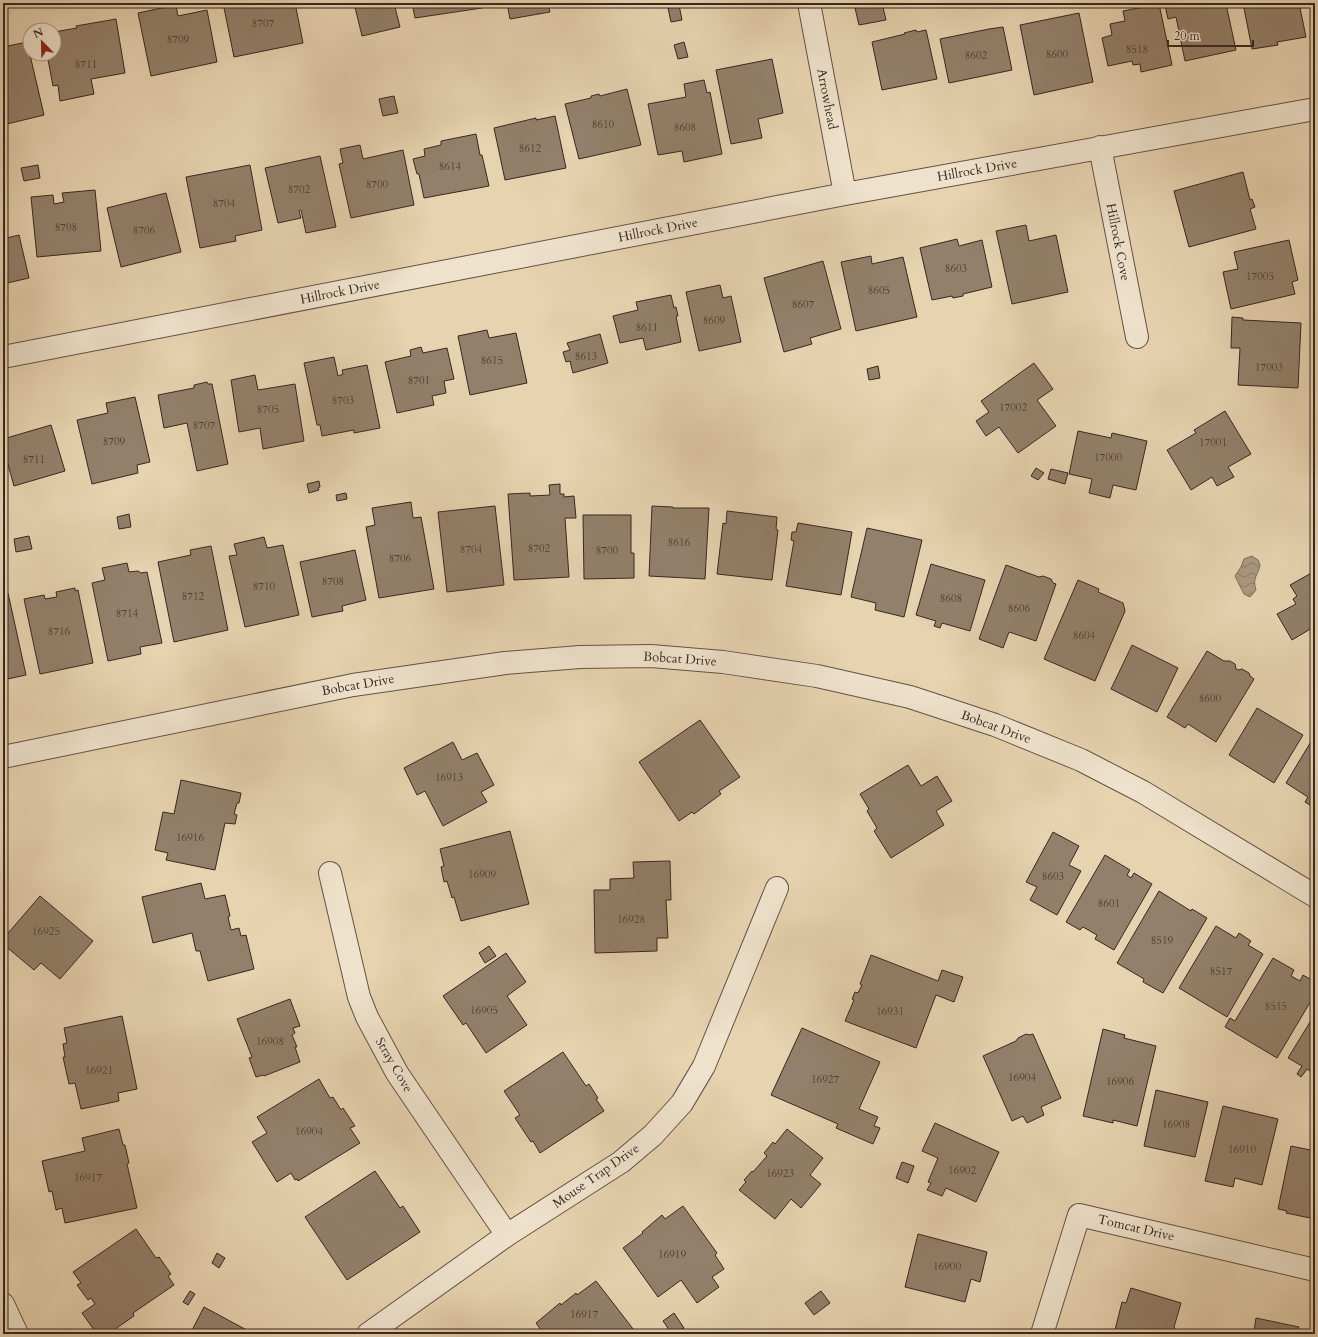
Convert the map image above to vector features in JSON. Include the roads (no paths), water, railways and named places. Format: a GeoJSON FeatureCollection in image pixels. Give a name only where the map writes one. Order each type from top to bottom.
{"type":"FeatureCollection","features":[{"type":"Feature","properties":{"kind":"street","name":"Arrowhead"},"geometry":{"type":"LineString","coordinates":[[809,3],[845,194]]}},
{"type":"Feature","properties":{"kind":"street","name":"Hillrock Drive"},"geometry":{"type":"LineString","coordinates":[[3,357],[845,194],[1315,109]]}},
{"type":"Feature","properties":{"kind":"street","name":"Hillrock Cove"},"geometry":{"type":"LineString","coordinates":[[1100,147],[1137,337]]}},
{"type":"Feature","properties":{"kind":"street","name":"Bobcat Drive"},"geometry":{"type":"LineString","coordinates":[[3,757],[353,685],[497,664],[580,657],[627,656],[651,656],[723,662],[817,676],[910,697],[995,725],[1081,760],[1143,792],[1315,896]]}},
{"type":"Feature","properties":{"kind":"street","name":"Stray Cove"},"geometry":{"type":"LineString","coordinates":[[330,873],[360,997],[367,1017],[397,1073],[507,1235]]}},
{"type":"Feature","properties":{"kind":"street","name":"Mouse Trap Drive"},"geometry":{"type":"LineString","coordinates":[[368,1334],[507,1235],[621,1162],[653,1135],[682,1103],[704,1066],[777,888]]}},
{"type":"Feature","properties":{"kind":"street","name":"Tomcat Drive"},"geometry":{"type":"LineString","coordinates":[[1042,1334],[1079,1215],[1315,1270]]}},
{"type":"Feature","properties":{"kind":"street"},"geometry":{"type":"LineString","coordinates":[[3,1304],[17,1334]]}},
{"type":"Feature","properties":{"kind":"water"},"geometry":{"type":"Polygon","coordinates":[[[1252,556],[1258,560],[1260,565],[1255,579],[1256,590],[1250,597],[1244,594],[1235,576],[1244,559],[1252,556]]]}}]}
